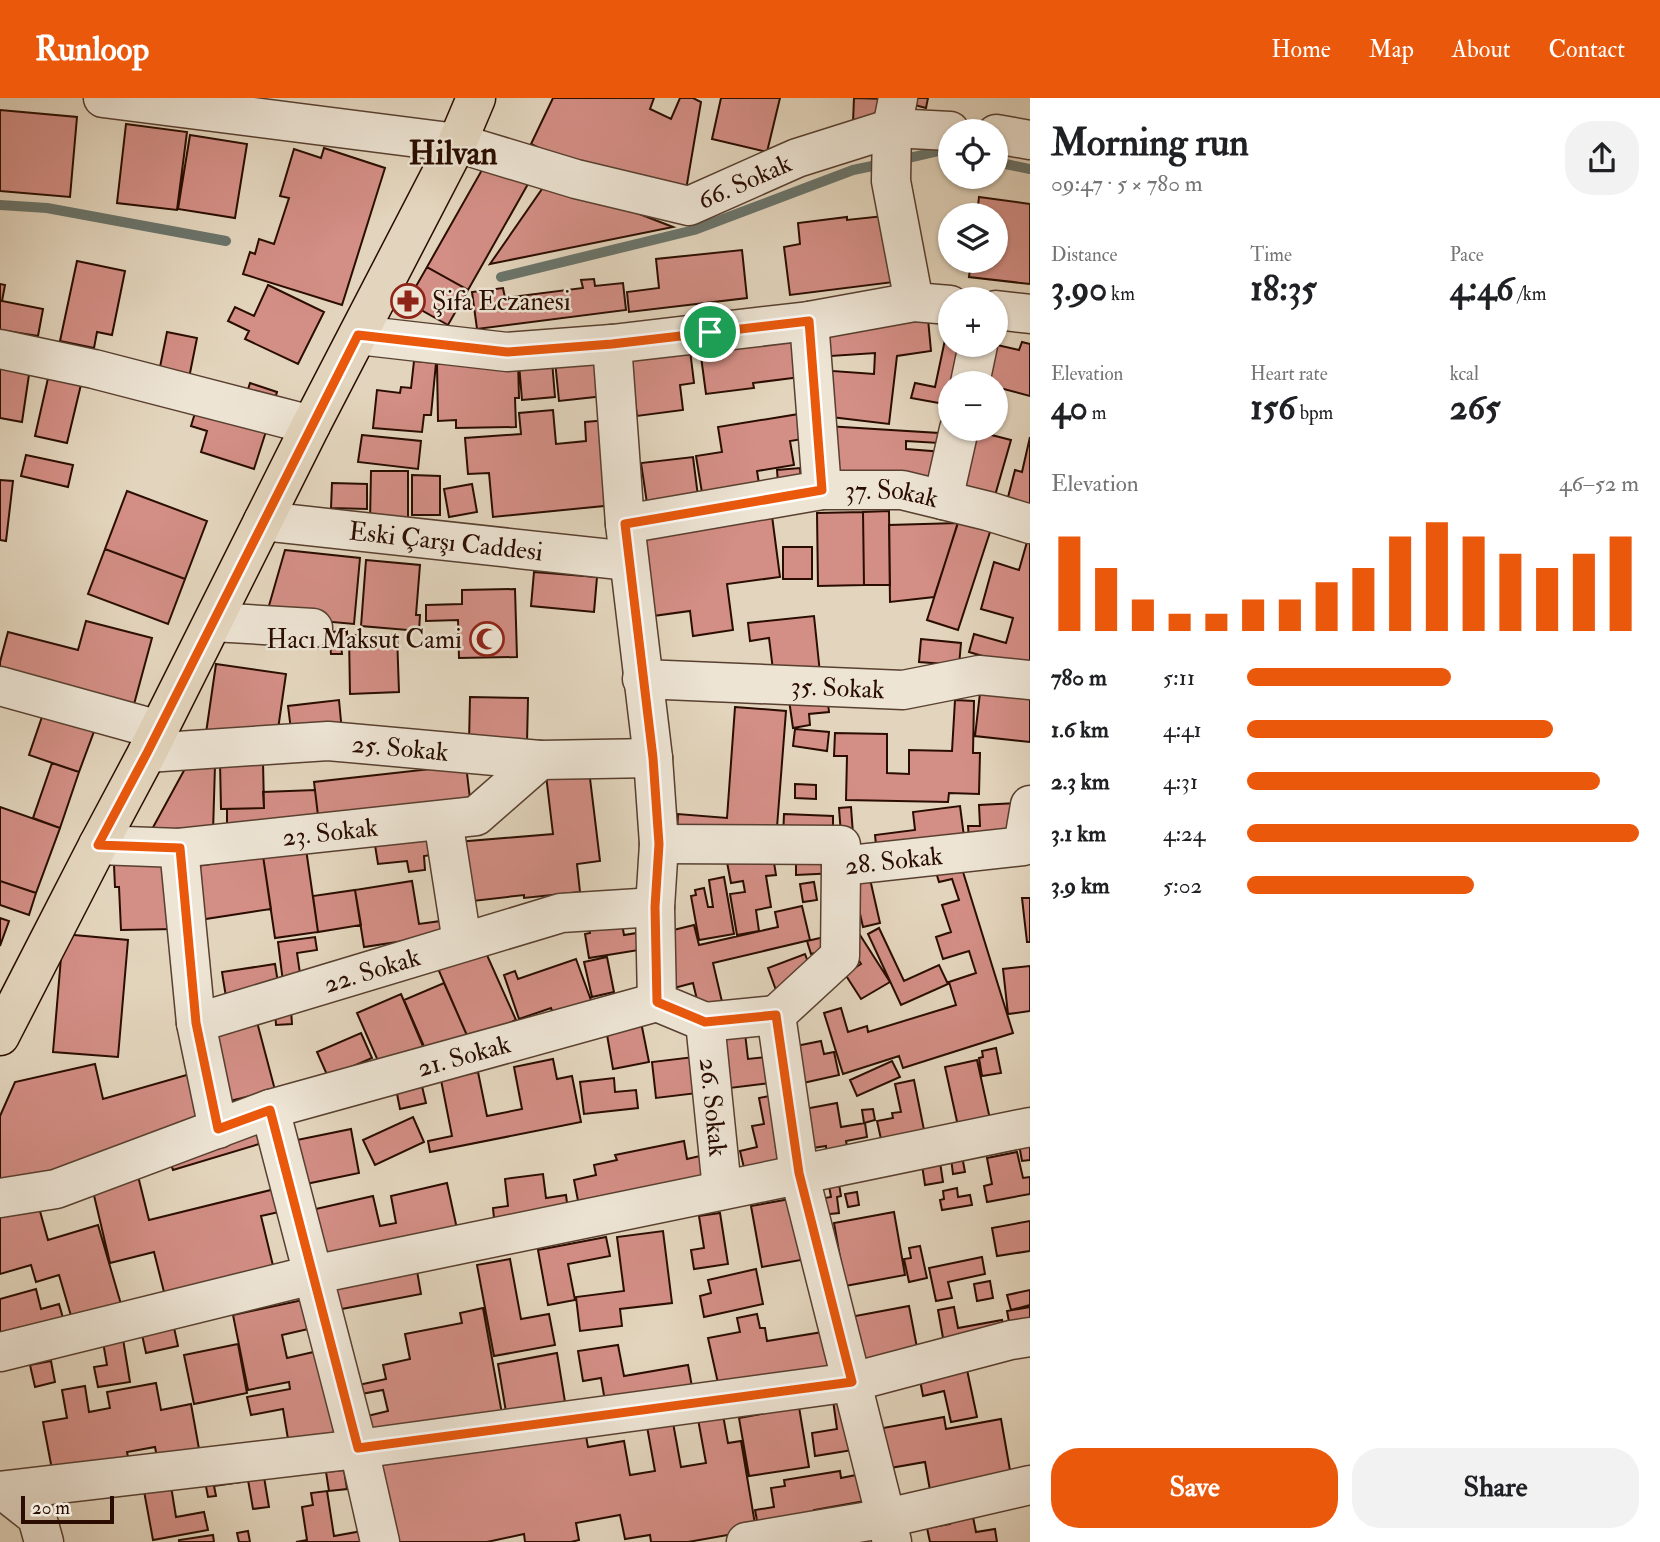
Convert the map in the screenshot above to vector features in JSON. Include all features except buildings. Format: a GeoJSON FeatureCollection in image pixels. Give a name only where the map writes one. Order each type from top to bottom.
{"type":"FeatureCollection","features":[{"type":"Feature","properties":{"kind":"main road"},"geometry":{"type":"LineString","coordinates":[[5,1015],[153,741],[311,425],[457,143],[476,98]]}},
{"type":"Feature","properties":{"kind":"main road"},"geometry":{"type":"LineString","coordinates":[[457,143],[475,133],[500,98]]}},
{"type":"Feature","properties":{"kind":"street","name":"66. Sokak"},"geometry":{"type":"LineString","coordinates":[[103,98],[457,143],[576,178],[689,206],[796,158],[893,123],[938,129]]}},
{"type":"Feature","properties":{"kind":"street"},"geometry":{"type":"LineString","coordinates":[[358,335],[507,352],[612,344],[932,304],[891,181],[893,123]]}},
{"type":"Feature","properties":{"kind":"street"},"geometry":{"type":"LineString","coordinates":[[1008,136],[1030,139]]}},
{"type":"Feature","properties":{"kind":"street"},"geometry":{"type":"LineString","coordinates":[[1008,311],[1030,314]]}},
{"type":"Feature","properties":{"kind":"street"},"geometry":{"type":"LineString","coordinates":[[809,321],[822,490]]}},
{"type":"Feature","properties":{"kind":"street"},"geometry":{"type":"LineString","coordinates":[[612,344],[625,524],[653,758],[659,844],[655,907],[657,1002]]}},
{"type":"Feature","properties":{"kind":"street"},"geometry":{"type":"LineString","coordinates":[[0,349],[94,369],[311,425]]}},
{"type":"Feature","properties":{"kind":"street"},"geometry":{"type":"LineString","coordinates":[[943,500],[956,441]]}},
{"type":"Feature","properties":{"kind":"street","name":"37. Sokak"},"geometry":{"type":"LineString","coordinates":[[625,524],[822,490],[902,490],[1030,524]]}},
{"type":"Feature","properties":{"kind":"street","name":"Eski Çarşı Caddesi"},"geometry":{"type":"LineString","coordinates":[[263,522],[629,561]]}},
{"type":"Feature","properties":{"kind":"street"},"geometry":{"type":"LineString","coordinates":[[213,622],[313,628]]}},
{"type":"Feature","properties":{"kind":"street","name":"35. Sokak"},"geometry":{"type":"LineString","coordinates":[[642,679],[903,690],[979,675],[1030,680]]}},
{"type":"Feature","properties":{"kind":"street","name":"25. Sokak"},"geometry":{"type":"LineString","coordinates":[[0,686],[153,741],[328,741],[540,760],[653,758]]}},
{"type":"Feature","properties":{"kind":"street","name":"23. Sokak"},"geometry":{"type":"LineString","coordinates":[[98,845],[180,848],[476,816],[540,760]]}},
{"type":"Feature","properties":{"kind":"street","name":"28. Sokak"},"geometry":{"type":"LineString","coordinates":[[659,844],[841,845],[841,866],[1023,846],[1030,805]]}},
{"type":"Feature","properties":{"kind":"street"},"geometry":{"type":"LineString","coordinates":[[443,820],[462,942]]}},
{"type":"Feature","properties":{"kind":"street"},"geometry":{"type":"LineString","coordinates":[[180,848],[196,1023],[218,1129]]}},
{"type":"Feature","properties":{"kind":"street"},"geometry":{"type":"LineString","coordinates":[[705,1022],[776,1015],[840,956],[841,866]]}},
{"type":"Feature","properties":{"kind":"street","name":"22. Sokak"},"geometry":{"type":"LineString","coordinates":[[196,1023],[561,913],[655,907]]}},
{"type":"Feature","properties":{"kind":"street","name":"26. Sokak"},"geometry":{"type":"LineString","coordinates":[[657,1002],[705,1022],[722,1189]]}},
{"type":"Feature","properties":{"kind":"street","name":"21. Sokak"},"geometry":{"type":"LineString","coordinates":[[0,1198],[56,1189],[270,1110],[657,1002]]}},
{"type":"Feature","properties":{"kind":"street"},"geometry":{"type":"LineString","coordinates":[[776,1015],[799,1173],[889,1530]]}},
{"type":"Feature","properties":{"kind":"street"},"geometry":{"type":"LineString","coordinates":[[270,1110],[380,1542]]}},
{"type":"Feature","properties":{"kind":"street"},"geometry":{"type":"LineString","coordinates":[[0,1352],[312,1275],[1030,1127]]}},
{"type":"Feature","properties":{"kind":"street"},"geometry":{"type":"LineString","coordinates":[[2,1491],[358,1448],[852,1382],[1030,1337]]}},
{"type":"Feature","properties":{"kind":"street"},"geometry":{"type":"LineString","coordinates":[[746,1542],[889,1530],[1030,1485]]}},
{"type":"Feature","properties":{"kind":"street"},"geometry":{"type":"LineString","coordinates":[[2,1491],[37,1517],[44,1542]]}},
{"type":"Feature","properties":{"kind":"waterway"},"geometry":{"type":"LineString","coordinates":[[900,160],[938,151]]}},
{"type":"Feature","properties":{"kind":"waterway"},"geometry":{"type":"LineString","coordinates":[[501,277],[694,230],[853,170],[882,164]]}},
{"type":"Feature","properties":{"kind":"waterway"},"geometry":{"type":"LineString","coordinates":[[1008,164],[1030,169]]}},
{"type":"Feature","properties":{"kind":"waterway"},"geometry":{"type":"LineString","coordinates":[[0,205],[47,208],[226,241]]}},
{"type":"Feature","properties":{"kind":"place","name":"Şifa Eczanesi"},"geometry":{"type":"Point","coordinates":[408,301]}},
{"type":"Feature","properties":{"kind":"place","name":"Hacı Maksut Cami"},"geometry":{"type":"Point","coordinates":[487,639]}},
{"type":"Feature","properties":{"kind":"district","name":"Hilvan"},"geometry":{"type":"Point","coordinates":[453,152]}},
{"type":"Feature","properties":{"kind":"route"},"geometry":{"type":"LineString","coordinates":[[809,321],[822,490],[625,524],[653,758],[659,844],[655,907],[657,1002],[705,1022],[776,1015],[799,1173],[852,1382],[358,1448],[270,1110],[218,1129],[196,1023],[180,848],[98,845],[358,335],[507,352],[612,344],[710,332],[809,321]]}}]}
